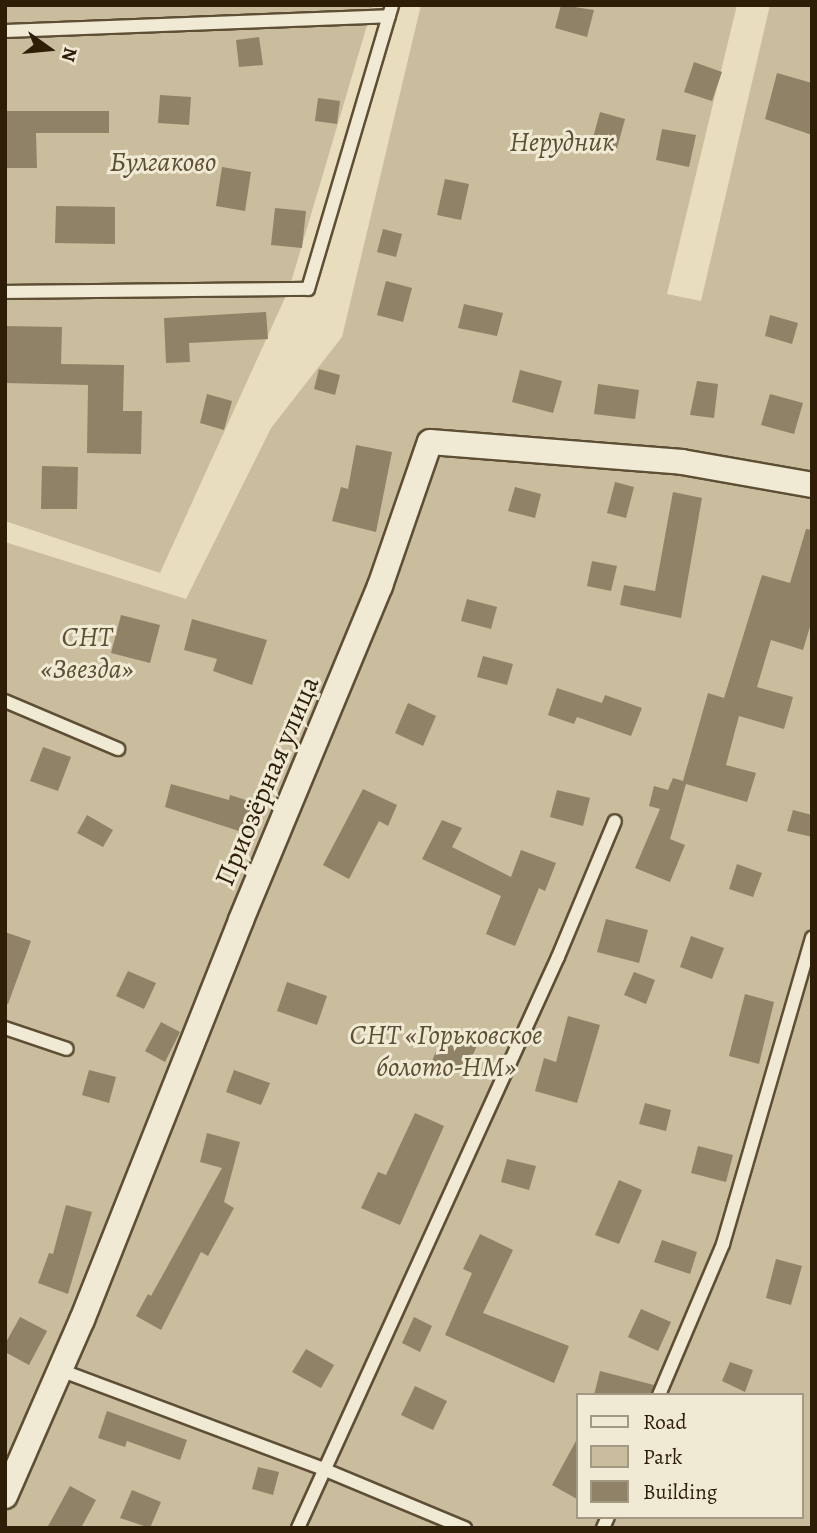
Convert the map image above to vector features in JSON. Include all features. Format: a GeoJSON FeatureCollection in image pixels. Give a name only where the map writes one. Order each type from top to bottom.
{"type":"FeatureCollection","features":[{"type":"Feature","properties":{"kind":"street","name":"Приозёрная улица"},"geometry":{"type":"LineString","coordinates":[[5,1496],[60,1370],[241,920],[380,586],[430,442],[682,462],[812,485]]}},
{"type":"Feature","properties":{"kind":"lane"},"geometry":{"type":"LineString","coordinates":[[5,32],[390,10],[308,289],[5,292]]}},
{"type":"Feature","properties":{"kind":"lane"},"geometry":{"type":"LineString","coordinates":[[5,701],[118,749]]}},
{"type":"Feature","properties":{"kind":"lane"},"geometry":{"type":"LineString","coordinates":[[298,1528],[558,957],[615,821]]}},
{"type":"Feature","properties":{"kind":"lane"},"geometry":{"type":"LineString","coordinates":[[660,1393],[723,1244],[812,937]]}},
{"type":"Feature","properties":{"kind":"lane"},"geometry":{"type":"LineString","coordinates":[[5,1028],[67,1049]]}},
{"type":"Feature","properties":{"kind":"lane"},"geometry":{"type":"LineString","coordinates":[[60,1370],[323,1469],[465,1528]]}},
{"type":"Feature","properties":{"kind":"green space","name":"Булгаково"},"geometry":{"type":"Polygon","coordinates":[[[5,5],[373,5],[289,289],[160,573],[5,521],[5,5]]]}},
{"type":"Feature","properties":{"kind":"green space","name":"СНТ «Горьковское болото-НМ»"},"geometry":{"type":"Polygon","coordinates":[[[421,5],[737,5],[667,294],[701,301],[770,5],[812,5],[812,1528],[5,1528],[5,542],[186,599],[271,428],[342,337],[421,5]]]}},
{"type":"Feature","properties":{"kind":"building"},"geometry":{"type":"Polygon","coordinates":[[[561,5],[594,10],[587,37],[555,28],[561,5]]]}},
{"type":"Feature","properties":{"kind":"building"},"geometry":{"type":"Polygon","coordinates":[[[259,37],[263,65],[239,67],[236,40],[259,37]]]}},
{"type":"Feature","properties":{"kind":"building"},"geometry":{"type":"Polygon","coordinates":[[[694,62],[722,72],[712,101],[684,92],[694,62]]]}},
{"type":"Feature","properties":{"kind":"building"},"geometry":{"type":"Polygon","coordinates":[[[777,73],[812,83],[812,135],[765,119],[777,73]]]}},
{"type":"Feature","properties":{"kind":"building"},"geometry":{"type":"Polygon","coordinates":[[[160,95],[191,97],[189,125],[158,123],[160,95]]]}},
{"type":"Feature","properties":{"kind":"building"},"geometry":{"type":"Polygon","coordinates":[[[318,98],[340,101],[337,124],[315,121],[318,98]]]}},
{"type":"Feature","properties":{"kind":"building"},"geometry":{"type":"Polygon","coordinates":[[[5,111],[109,111],[109,133],[36,133],[37,168],[5,168],[5,111]]]}},
{"type":"Feature","properties":{"kind":"building"},"geometry":{"type":"Polygon","coordinates":[[[600,112],[625,119],[616,152],[591,145],[600,112]]]}},
{"type":"Feature","properties":{"kind":"building"},"geometry":{"type":"Polygon","coordinates":[[[662,129],[696,135],[689,167],[656,160],[662,129]]]}},
{"type":"Feature","properties":{"kind":"building"},"geometry":{"type":"Polygon","coordinates":[[[222,167],[251,172],[245,211],[216,206],[222,167]]]}},
{"type":"Feature","properties":{"kind":"building"},"geometry":{"type":"Polygon","coordinates":[[[445,179],[469,184],[461,220],[437,215],[445,179]]]}},
{"type":"Feature","properties":{"kind":"building"},"geometry":{"type":"Polygon","coordinates":[[[56,206],[115,207],[115,244],[55,243],[56,206]]]}},
{"type":"Feature","properties":{"kind":"building"},"geometry":{"type":"Polygon","coordinates":[[[275,208],[306,211],[302,248],[271,245],[275,208]]]}},
{"type":"Feature","properties":{"kind":"building"},"geometry":{"type":"Polygon","coordinates":[[[383,229],[402,234],[396,257],[377,252],[383,229]]]}},
{"type":"Feature","properties":{"kind":"building"},"geometry":{"type":"Polygon","coordinates":[[[386,281],[412,288],[403,322],[377,315],[386,281]]]}},
{"type":"Feature","properties":{"kind":"building"},"geometry":{"type":"Polygon","coordinates":[[[464,304],[503,313],[497,336],[458,328],[464,304]]]}},
{"type":"Feature","properties":{"kind":"building"},"geometry":{"type":"Polygon","coordinates":[[[266,312],[268,339],[189,343],[190,362],[166,363],[164,318],[266,312]]]}},
{"type":"Feature","properties":{"kind":"building"},"geometry":{"type":"Polygon","coordinates":[[[770,315],[798,323],[792,344],[765,336],[770,315]]]}},
{"type":"Feature","properties":{"kind":"building"},"geometry":{"type":"Polygon","coordinates":[[[5,326],[62,327],[61,364],[124,365],[123,411],[142,411],[141,454],[87,453],[88,385],[5,383],[5,326]]]}},
{"type":"Feature","properties":{"kind":"building"},"geometry":{"type":"Polygon","coordinates":[[[319,369],[340,375],[335,395],[314,389],[319,369]]]}},
{"type":"Feature","properties":{"kind":"building"},"geometry":{"type":"Polygon","coordinates":[[[520,370],[562,381],[553,413],[512,402],[520,370]]]}},
{"type":"Feature","properties":{"kind":"building"},"geometry":{"type":"Polygon","coordinates":[[[697,381],[718,384],[714,418],[690,415],[697,381]]]}},
{"type":"Feature","properties":{"kind":"building"},"geometry":{"type":"Polygon","coordinates":[[[598,384],[639,390],[635,419],[594,414],[598,384]]]}},
{"type":"Feature","properties":{"kind":"building"},"geometry":{"type":"Polygon","coordinates":[[[207,394],[232,401],[224,430],[200,423],[207,394]]]}},
{"type":"Feature","properties":{"kind":"building"},"geometry":{"type":"Polygon","coordinates":[[[770,394],[803,403],[794,434],[761,425],[770,394]]]}},
{"type":"Feature","properties":{"kind":"building"},"geometry":{"type":"Polygon","coordinates":[[[356,445],[392,452],[376,532],[332,521],[341,487],[348,489],[356,445]]]}},
{"type":"Feature","properties":{"kind":"building"},"geometry":{"type":"Polygon","coordinates":[[[42,466],[78,467],[77,509],[41,509],[42,466]]]}},
{"type":"Feature","properties":{"kind":"building"},"geometry":{"type":"Polygon","coordinates":[[[615,482],[634,487],[626,518],[607,513],[615,482]]]}},
{"type":"Feature","properties":{"kind":"building"},"geometry":{"type":"Polygon","coordinates":[[[515,487],[541,494],[535,518],[508,511],[515,487]]]}},
{"type":"Feature","properties":{"kind":"building"},"geometry":{"type":"Polygon","coordinates":[[[673,492],[702,498],[681,618],[620,605],[624,585],[655,591],[673,492]]]}},
{"type":"Feature","properties":{"kind":"building"},"geometry":{"type":"Polygon","coordinates":[[[806,529],[812,530],[812,620],[803,650],[771,640],[757,687],[793,697],[784,729],[739,716],[726,765],[756,773],[747,802],[686,784],[670,839],[685,845],[670,882],[635,868],[660,809],[649,806],[654,786],[668,790],[673,778],[683,781],[708,693],[724,698],[762,575],[790,583],[806,529]]]}},
{"type":"Feature","properties":{"kind":"building"},"geometry":{"type":"Polygon","coordinates":[[[592,561],[617,566],[611,591],[587,586],[592,561]]]}},
{"type":"Feature","properties":{"kind":"building"},"geometry":{"type":"Polygon","coordinates":[[[467,599],[497,607],[491,629],[461,621],[467,599]]]}},
{"type":"Feature","properties":{"kind":"building"},"geometry":{"type":"Polygon","coordinates":[[[121,615],[160,625],[150,663],[111,653],[121,615]]]}},
{"type":"Feature","properties":{"kind":"building"},"geometry":{"type":"Polygon","coordinates":[[[192,619],[267,640],[252,685],[213,671],[217,659],[184,650],[192,619]]]}},
{"type":"Feature","properties":{"kind":"building"},"geometry":{"type":"Polygon","coordinates":[[[483,656],[513,664],[507,685],[477,677],[483,656]]]}},
{"type":"Feature","properties":{"kind":"building"},"geometry":{"type":"Polygon","coordinates":[[[557,688],[602,703],[605,695],[642,708],[631,736],[577,717],[574,724],[548,715],[557,688]]]}},
{"type":"Feature","properties":{"kind":"building"},"geometry":{"type":"Polygon","coordinates":[[[408,703],[436,716],[423,746],[395,733],[408,703]]]}},
{"type":"Feature","properties":{"kind":"building"},"geometry":{"type":"Polygon","coordinates":[[[43,747],[71,757],[58,791],[30,781],[43,747]]]}},
{"type":"Feature","properties":{"kind":"building"},"geometry":{"type":"Polygon","coordinates":[[[171,784],[229,800],[230,795],[255,803],[245,833],[165,807],[171,784]]]}},
{"type":"Feature","properties":{"kind":"building"},"geometry":{"type":"Polygon","coordinates":[[[363,789],[397,805],[388,826],[379,821],[349,879],[323,865],[363,789]]]}},
{"type":"Feature","properties":{"kind":"building"},"geometry":{"type":"Polygon","coordinates":[[[557,790],[590,798],[583,826],[550,817],[557,790]]]}},
{"type":"Feature","properties":{"kind":"building"},"geometry":{"type":"Polygon","coordinates":[[[793,810],[812,815],[812,837],[787,831],[793,810]]]}},
{"type":"Feature","properties":{"kind":"building"},"geometry":{"type":"Polygon","coordinates":[[[87,815],[113,830],[103,847],[77,833],[87,815]]]}},
{"type":"Feature","properties":{"kind":"building"},"geometry":{"type":"Polygon","coordinates":[[[442,820],[462,828],[452,847],[511,877],[521,850],[556,863],[545,891],[539,888],[515,946],[486,934],[501,896],[422,859],[442,820]]]}},
{"type":"Feature","properties":{"kind":"building"},"geometry":{"type":"Polygon","coordinates":[[[737,864],[762,873],[753,897],[729,889],[737,864]]]}},
{"type":"Feature","properties":{"kind":"building"},"geometry":{"type":"Polygon","coordinates":[[[606,919],[648,930],[639,963],[597,952],[606,919]]]}},
{"type":"Feature","properties":{"kind":"building"},"geometry":{"type":"Polygon","coordinates":[[[5,932],[31,941],[8,1004],[5,1004],[5,932]]]}},
{"type":"Feature","properties":{"kind":"building"},"geometry":{"type":"Polygon","coordinates":[[[691,936],[724,948],[712,979],[680,967],[691,936]]]}},
{"type":"Feature","properties":{"kind":"building"},"geometry":{"type":"Polygon","coordinates":[[[128,971],[156,983],[144,1009],[116,996],[128,971]]]}},
{"type":"Feature","properties":{"kind":"building"},"geometry":{"type":"Polygon","coordinates":[[[634,972],[655,980],[646,1004],[624,995],[634,972]]]}},
{"type":"Feature","properties":{"kind":"building"},"geometry":{"type":"Polygon","coordinates":[[[287,982],[327,996],[317,1025],[277,1011],[287,982]]]}},
{"type":"Feature","properties":{"kind":"building"},"geometry":{"type":"Polygon","coordinates":[[[745,994],[774,1002],[759,1064],[729,1056],[745,994]]]}},
{"type":"Feature","properties":{"kind":"building"},"geometry":{"type":"Polygon","coordinates":[[[568,1016],[600,1025],[577,1103],[535,1091],[544,1058],[556,1062],[568,1016]]]}},
{"type":"Feature","properties":{"kind":"building"},"geometry":{"type":"Polygon","coordinates":[[[161,1022],[180,1032],[165,1062],[145,1051],[161,1022]]]}},
{"type":"Feature","properties":{"kind":"building"},"geometry":{"type":"Polygon","coordinates":[[[445,1029],[478,1043],[465,1074],[432,1061],[445,1029]]]}},
{"type":"Feature","properties":{"kind":"building"},"geometry":{"type":"Polygon","coordinates":[[[89,1070],[116,1077],[109,1103],[82,1095],[89,1070]]]}},
{"type":"Feature","properties":{"kind":"building"},"geometry":{"type":"Polygon","coordinates":[[[234,1070],[270,1083],[261,1105],[226,1092],[234,1070]]]}},
{"type":"Feature","properties":{"kind":"building"},"geometry":{"type":"Polygon","coordinates":[[[645,1103],[671,1110],[666,1131],[639,1124],[645,1103]]]}},
{"type":"Feature","properties":{"kind":"building"},"geometry":{"type":"Polygon","coordinates":[[[415,1113],[444,1126],[400,1225],[361,1208],[378,1172],[386,1175],[415,1113]]]}},
{"type":"Feature","properties":{"kind":"building"},"geometry":{"type":"Polygon","coordinates":[[[207,1133],[240,1142],[224,1202],[234,1208],[208,1256],[201,1252],[161,1330],[136,1316],[148,1294],[151,1296],[222,1168],[200,1162],[207,1133]]]}},
{"type":"Feature","properties":{"kind":"building"},"geometry":{"type":"Polygon","coordinates":[[[698,1146],[733,1155],[726,1182],[691,1173],[698,1146]]]}},
{"type":"Feature","properties":{"kind":"building"},"geometry":{"type":"Polygon","coordinates":[[[507,1159],[536,1166],[529,1190],[501,1182],[507,1159]]]}},
{"type":"Feature","properties":{"kind":"building"},"geometry":{"type":"Polygon","coordinates":[[[619,1180],[642,1190],[619,1244],[595,1235],[619,1180]]]}},
{"type":"Feature","properties":{"kind":"building"},"geometry":{"type":"Polygon","coordinates":[[[66,1205],[92,1212],[68,1294],[38,1283],[49,1253],[53,1254],[66,1205]]]}},
{"type":"Feature","properties":{"kind":"building"},"geometry":{"type":"Polygon","coordinates":[[[480,1234],[513,1250],[483,1313],[569,1346],[554,1383],[445,1335],[472,1273],[463,1269],[480,1234]]]}},
{"type":"Feature","properties":{"kind":"building"},"geometry":{"type":"Polygon","coordinates":[[[662,1240],[697,1252],[690,1274],[654,1262],[662,1240]]]}},
{"type":"Feature","properties":{"kind":"building"},"geometry":{"type":"Polygon","coordinates":[[[776,1259],[802,1266],[791,1305],[766,1298],[776,1259]]]}},
{"type":"Feature","properties":{"kind":"building"},"geometry":{"type":"Polygon","coordinates":[[[641,1309],[671,1322],[658,1351],[628,1337],[641,1309]]]}},
{"type":"Feature","properties":{"kind":"building"},"geometry":{"type":"Polygon","coordinates":[[[20,1317],[47,1331],[29,1365],[5,1352],[5,1344],[20,1317]]]}},
{"type":"Feature","properties":{"kind":"building"},"geometry":{"type":"Polygon","coordinates":[[[414,1317],[432,1326],[420,1352],[402,1343],[414,1317]]]}},
{"type":"Feature","properties":{"kind":"building"},"geometry":{"type":"Polygon","coordinates":[[[306,1349],[334,1365],[321,1388],[292,1372],[306,1349]]]}},
{"type":"Feature","properties":{"kind":"building"},"geometry":{"type":"Polygon","coordinates":[[[730,1362],[753,1370],[745,1392],[722,1381],[730,1362]]]}},
{"type":"Feature","properties":{"kind":"building"},"geometry":{"type":"Polygon","coordinates":[[[600,1371],[654,1385],[651,1393],[594,1393],[600,1371]]]}},
{"type":"Feature","properties":{"kind":"building"},"geometry":{"type":"Polygon","coordinates":[[[415,1386],[447,1401],[433,1430],[401,1415],[415,1386]]]}},
{"type":"Feature","properties":{"kind":"building"},"geometry":{"type":"Polygon","coordinates":[[[107,1411],[187,1440],[180,1460],[127,1441],[125,1447],[98,1438],[107,1411]]]}},
{"type":"Feature","properties":{"kind":"building"},"geometry":{"type":"Polygon","coordinates":[[[576,1441],[576,1498],[552,1485],[576,1441]]]}},
{"type":"Feature","properties":{"kind":"building"},"geometry":{"type":"Polygon","coordinates":[[[258,1467],[279,1472],[273,1495],[252,1489],[258,1467]]]}},
{"type":"Feature","properties":{"kind":"building"},"geometry":{"type":"Polygon","coordinates":[[[70,1486],[96,1500],[81,1528],[47,1528],[70,1486]]]}},
{"type":"Feature","properties":{"kind":"building"},"geometry":{"type":"Polygon","coordinates":[[[132,1490],[161,1502],[150,1528],[120,1518],[132,1490]]]}},
{"type":"Feature","properties":{"kind":"park label","name":"Нерудник"},"geometry":{"type":"Point","coordinates":[562,142]}},
{"type":"Feature","properties":{"kind":"park label","name":"СНТ «Звезда»"},"geometry":{"type":"Point","coordinates":[87,653]}}]}
